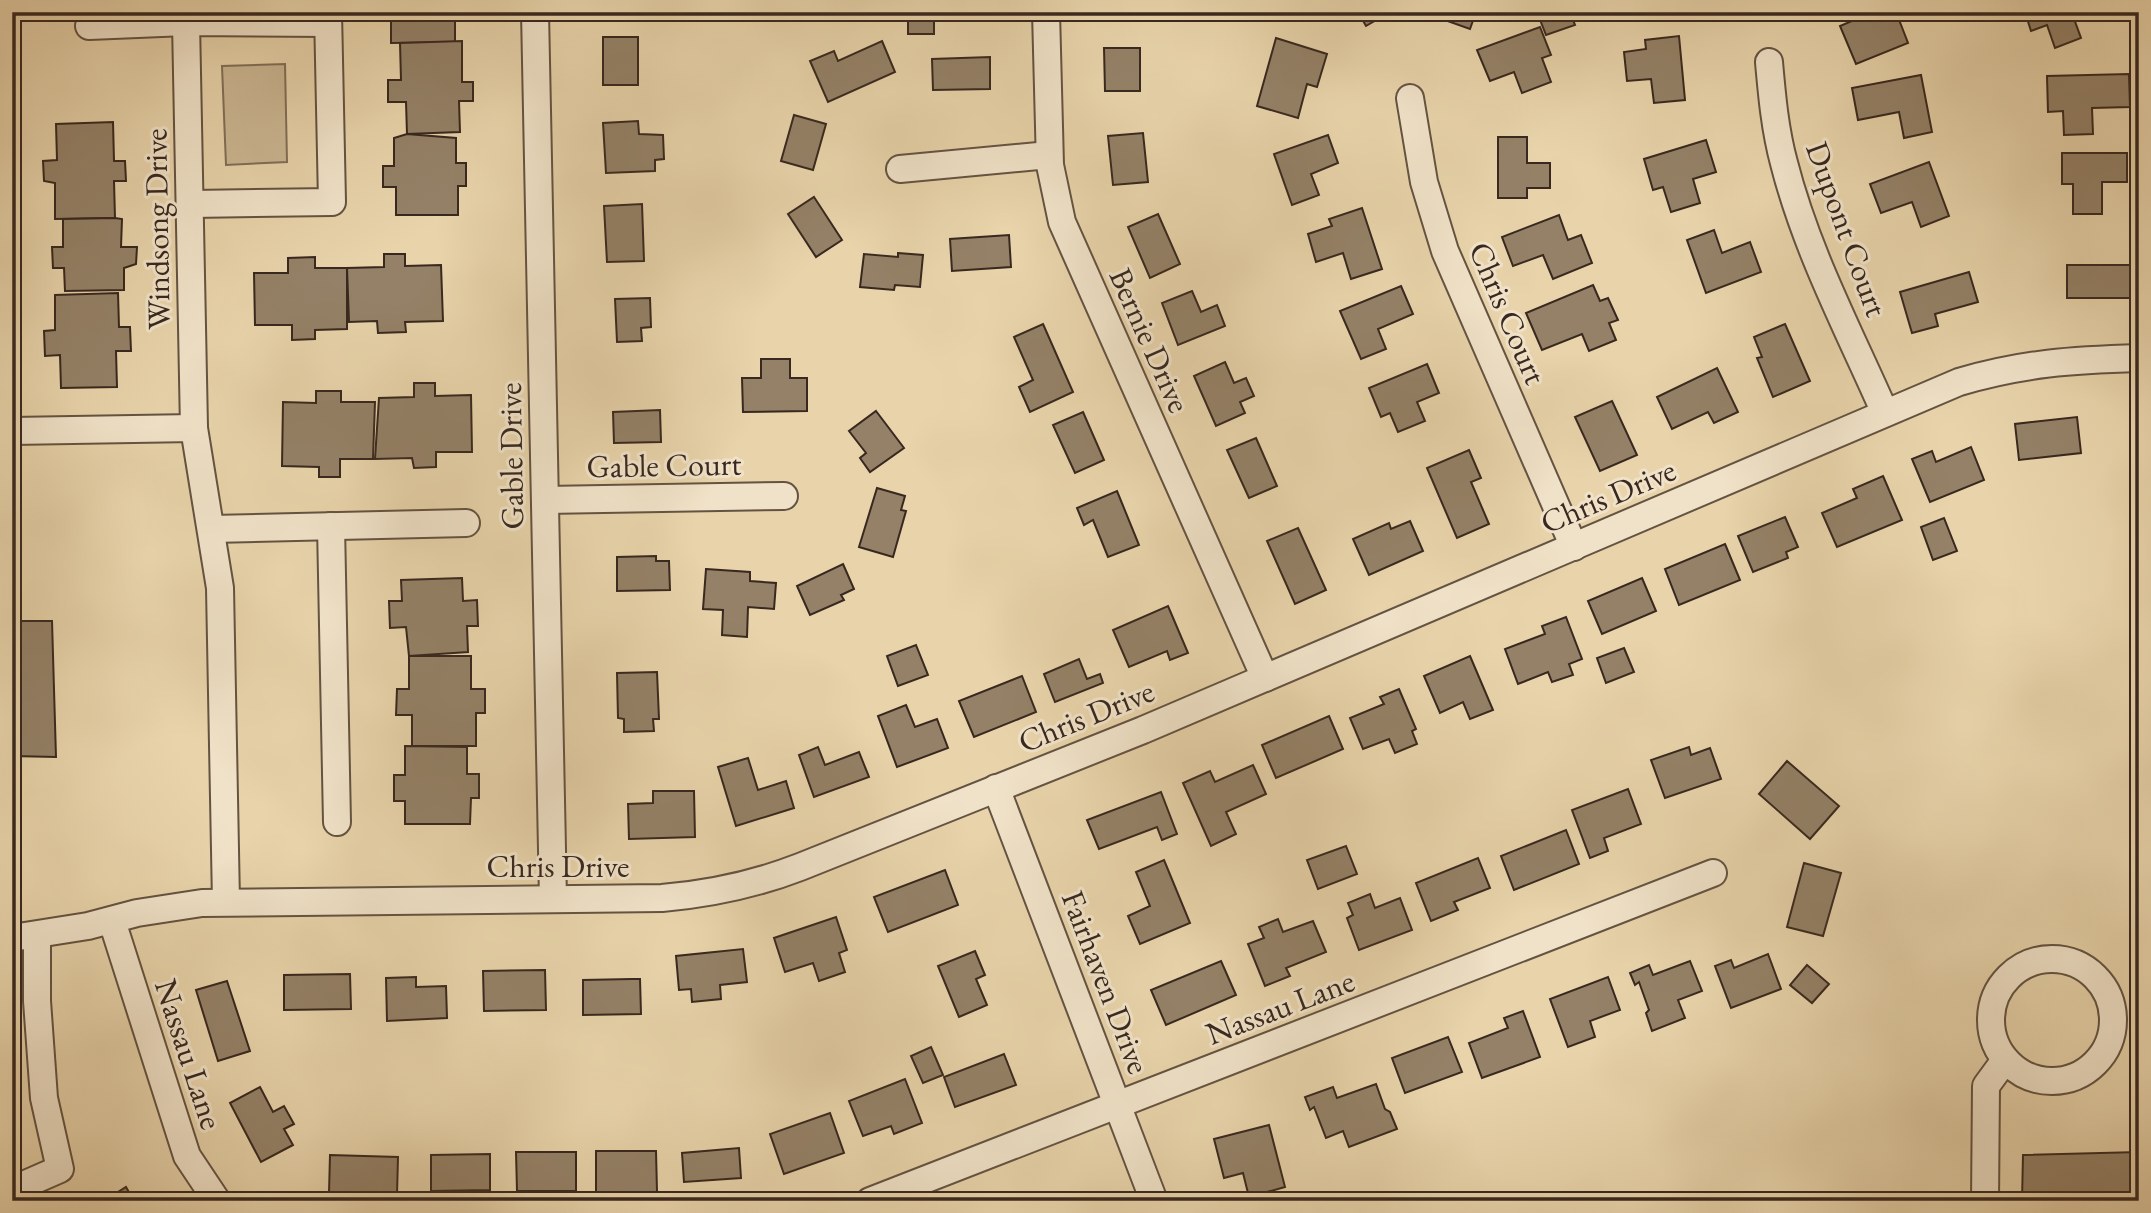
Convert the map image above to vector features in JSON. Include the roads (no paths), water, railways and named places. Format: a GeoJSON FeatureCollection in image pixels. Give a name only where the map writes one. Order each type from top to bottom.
{"type":"FeatureCollection","features":[{"type":"Feature","properties":{"kind":"street","name":"Gable Drive"},"geometry":{"type":"LineString","coordinates":[[535,12],[553,899]]}},
{"type":"Feature","properties":{"kind":"street","name":"Bernie Drive"},"geometry":{"type":"LineString","coordinates":[[1046,12],[1049,155],[1055,193],[1066,232],[1265,678]]}},
{"type":"Feature","properties":{"kind":"street"},"geometry":{"type":"LineString","coordinates":[[89,26],[328,18],[332,202],[191,204]]}},
{"type":"Feature","properties":{"kind":"street","name":"Windsong Drive"},"geometry":{"type":"LineString","coordinates":[[186,22],[194,428],[197,458],[212,529],[221,605],[226,902]]}},
{"type":"Feature","properties":{"kind":"street","name":"Dupont Court"},"geometry":{"type":"LineString","coordinates":[[1769,62],[1775,123],[1796,202],[1812,246],[1885,413]]}},
{"type":"Feature","properties":{"kind":"street","name":"Chris Court"},"geometry":{"type":"LineString","coordinates":[[1410,98],[1424,182],[1444,251],[1574,547]]}},
{"type":"Feature","properties":{"kind":"street"},"geometry":{"type":"LineString","coordinates":[[900,169],[1049,155]]}},
{"type":"Feature","properties":{"kind":"street","name":"Chris Drive"},"geometry":{"type":"LineString","coordinates":[[24,937],[112,921],[136,913],[226,902],[680,897],[748,884],[800,867],[1143,730],[1959,382],[2006,369],[2065,361],[2139,358]]}},
{"type":"Feature","properties":{"kind":"street"},"geometry":{"type":"LineString","coordinates":[[12,431],[194,428]]}},
{"type":"Feature","properties":{"kind":"street","name":"Gable Court"},"geometry":{"type":"LineString","coordinates":[[545,500],[784,496]]}},
{"type":"Feature","properties":{"kind":"street"},"geometry":{"type":"LineString","coordinates":[[212,529],[466,523]]}},
{"type":"Feature","properties":{"kind":"street"},"geometry":{"type":"LineString","coordinates":[[331,526],[337,822]]}},
{"type":"Feature","properties":{"kind":"street","name":"Fairhaven Drive"},"geometry":{"type":"LineString","coordinates":[[996,788],[1154,1201]]}},
{"type":"Feature","properties":{"kind":"street","name":"Nassau Lane"},"geometry":{"type":"LineString","coordinates":[[870,1201],[1713,873]]}},
{"type":"Feature","properties":{"kind":"street","name":"Nassau Lane"},"geometry":{"type":"LineString","coordinates":[[112,921],[187,1156],[217,1201]]}},
{"type":"Feature","properties":{"kind":"street"},"geometry":{"type":"LineString","coordinates":[[12,1190],[60,1169],[44,1098],[37,1001],[24,937]]}},
{"type":"Feature","properties":{"kind":"street"},"geometry":{"type":"LineString","coordinates":[[2040,960],[2061,960],[2081,966],[2098,980],[2108,996],[2113,1015],[2112,1034],[2104,1051],[2092,1066],[2076,1076],[2057,1081],[2038,1080],[2020,1073],[2005,1060],[1994,1042],[1990,1021],[1993,1000],[2004,982],[2020,968],[2040,960]]}},
{"type":"Feature","properties":{"kind":"street"},"geometry":{"type":"LineString","coordinates":[[1985,1201],[1986,1086],[2005,1060]]}}]}
